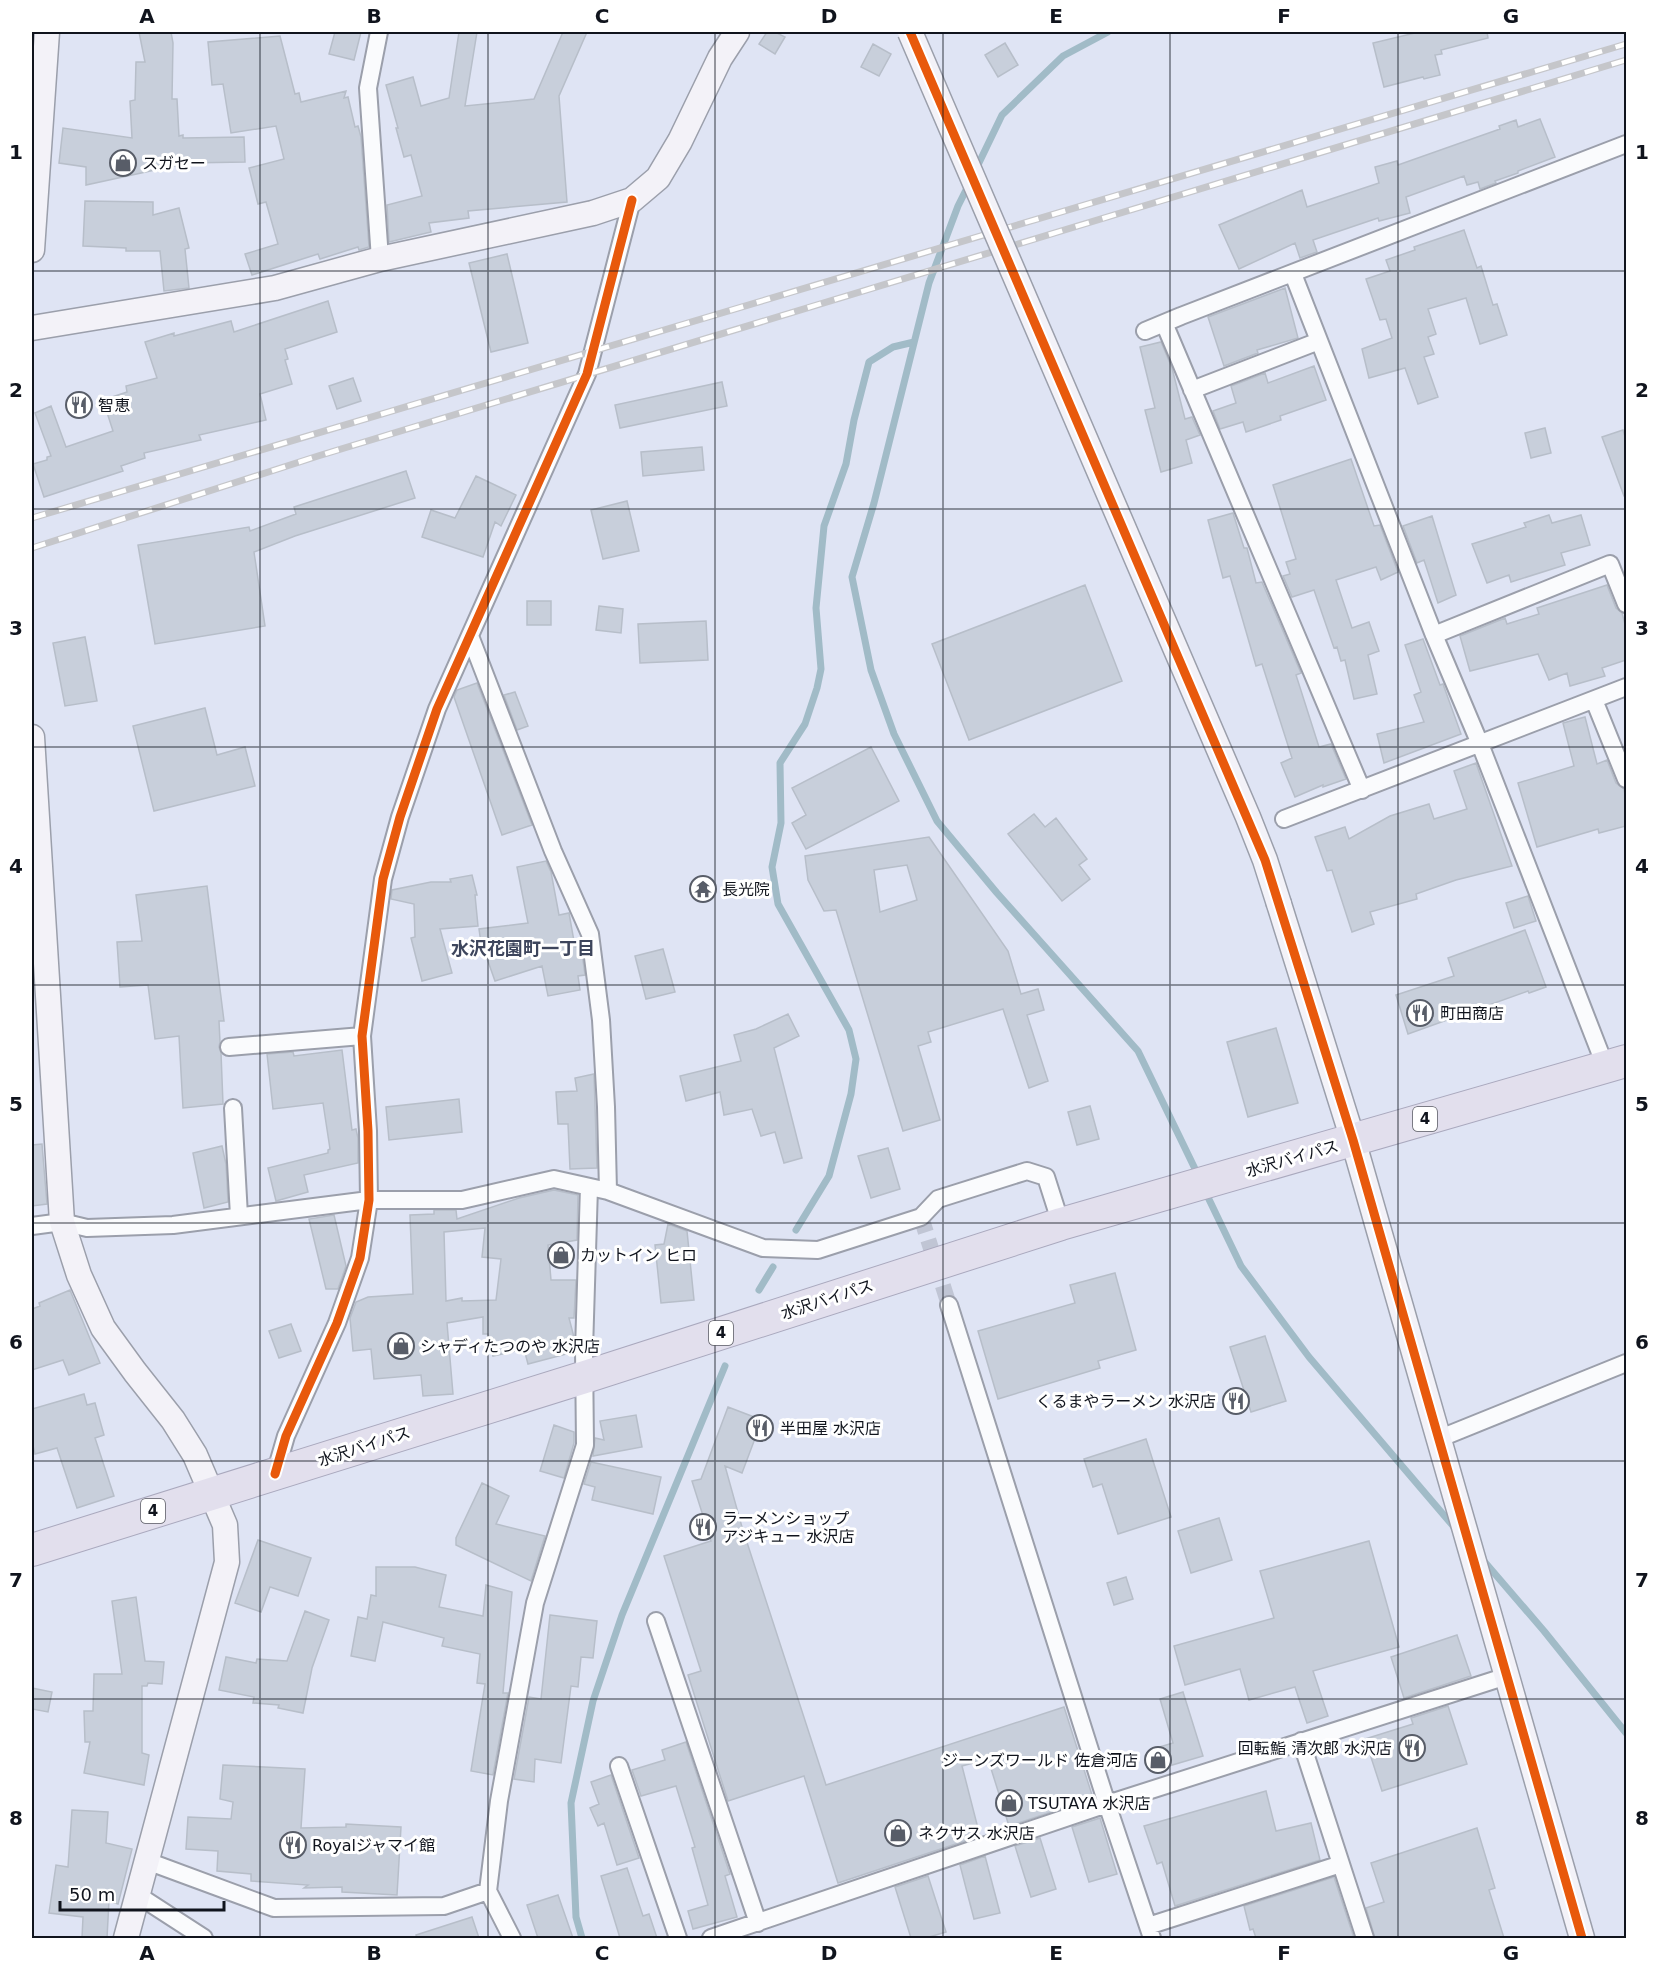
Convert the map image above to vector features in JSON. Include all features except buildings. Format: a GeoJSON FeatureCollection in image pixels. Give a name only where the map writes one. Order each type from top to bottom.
{"type":"FeatureCollection","features":[{"type":"Feature","properties":{"kind":"highway","name":"水沢バイパス"},"geometry":{"type":"LineString","coordinates":[[32,1550],[585,1377],[1061,1224],[1616,1065]]}},
{"type":"Feature","properties":{"kind":"street"},"geometry":{"type":"LineString","coordinates":[[32,250],[46,32]]}},
{"type":"Feature","properties":{"kind":"street"},"geometry":{"type":"LineString","coordinates":[[379,32],[368,88],[380,259]]}},
{"type":"Feature","properties":{"kind":"street"},"geometry":{"type":"LineString","coordinates":[[32,328],[275,288],[380,259],[593,213],[632,200],[658,178],[680,141],[720,58],[737,32]]}},
{"type":"Feature","properties":{"kind":"street"},"geometry":{"type":"LineString","coordinates":[[910,32],[1265,860],[1353,1140],[1582,1938]]}},
{"type":"Feature","properties":{"kind":"street"},"geometry":{"type":"LineString","coordinates":[[1145,331],[1626,144]]}},
{"type":"Feature","properties":{"kind":"street"},"geometry":{"type":"LineString","coordinates":[[275,1474],[286,1436],[337,1323],[360,1258],[369,1200],[369,1131],[362,1036],[383,879],[400,817],[438,709],[587,374],[632,200]]}},
{"type":"Feature","properties":{"kind":"street"},"geometry":{"type":"LineString","coordinates":[[1293,274],[1434,635],[1616,1065]]}},
{"type":"Feature","properties":{"kind":"street"},"geometry":{"type":"LineString","coordinates":[[1164,323],[1362,790]]}},
{"type":"Feature","properties":{"kind":"street"},"geometry":{"type":"LineString","coordinates":[[1192,390],[1319,341]]}},
{"type":"Feature","properties":{"kind":"street"},"geometry":{"type":"LineString","coordinates":[[1434,635],[1610,564],[1626,604]]}},
{"type":"Feature","properties":{"kind":"street"},"geometry":{"type":"LineString","coordinates":[[470,636],[553,851],[590,934],[601,1020],[608,1191]]}},
{"type":"Feature","properties":{"kind":"street"},"geometry":{"type":"LineString","coordinates":[[1284,819],[1626,687]]}},
{"type":"Feature","properties":{"kind":"street"},"geometry":{"type":"LineString","coordinates":[[1594,700],[1626,779]]}},
{"type":"Feature","properties":{"kind":"street"},"geometry":{"type":"LineString","coordinates":[[32,737],[37,885],[62,1221],[79,1275],[103,1328],[173,1420],[195,1455],[225,1525],[227,1562],[126,1938]]}},
{"type":"Feature","properties":{"kind":"street"},"geometry":{"type":"LineString","coordinates":[[229,1047],[362,1036]]}},
{"type":"Feature","properties":{"kind":"street"},"geometry":{"type":"LineString","coordinates":[[233,1108],[239,1216]]}},
{"type":"Feature","properties":{"kind":"street"},"geometry":{"type":"LineString","coordinates":[[32,1226],[62,1221],[87,1228],[173,1225],[369,1200],[462,1200],[554,1179],[608,1191],[764,1248],[818,1250],[921,1217],[939,1199],[1027,1171],[1046,1177],[1061,1224]]}},
{"type":"Feature","properties":{"kind":"street"},"geometry":{"type":"LineString","coordinates":[[512,1938],[489,1891],[499,1801],[535,1603],[585,1445],[589,1187]]}},
{"type":"Feature","properties":{"kind":"street"},"geometry":{"type":"LineString","coordinates":[[949,1305],[1107,1804],[1150,1932],[1341,1864]]}},
{"type":"Feature","properties":{"kind":"street"},"geometry":{"type":"LineString","coordinates":[[1438,1439],[1626,1363]]}},
{"type":"Feature","properties":{"kind":"street"},"geometry":{"type":"LineString","coordinates":[[656,1621],[758,1923]]}},
{"type":"Feature","properties":{"kind":"street"},"geometry":{"type":"LineString","coordinates":[[711,1938],[1107,1804],[1507,1676]]}},
{"type":"Feature","properties":{"kind":"street"},"geometry":{"type":"LineString","coordinates":[[1301,1741],[1365,1938]]}},
{"type":"Feature","properties":{"kind":"street"},"geometry":{"type":"LineString","coordinates":[[619,1766],[678,1938]]}},
{"type":"Feature","properties":{"kind":"street"},"geometry":{"type":"LineString","coordinates":[[147,1861],[274,1908],[444,1906],[489,1891]]}},
{"type":"Feature","properties":{"kind":"street"},"geometry":{"type":"LineString","coordinates":[[136,1894],[204,1938]]}},
{"type":"Feature","properties":{"kind":"waterway"},"geometry":{"type":"LineString","coordinates":[[976,169],[1002,115],[1063,56],[1108,32]]}},
{"type":"Feature","properties":{"kind":"waterway"},"geometry":{"type":"LineString","coordinates":[[969,184],[958,206],[929,283],[874,503],[852,577],[871,670],[894,734],[937,821],[997,893],[1138,1051],[1198,1175]]}},
{"type":"Feature","properties":{"kind":"waterway"},"geometry":{"type":"LineString","coordinates":[[796,1230],[829,1176],[851,1094],[856,1059],[849,1030],[778,904],[772,867],[781,823],[780,763],[805,724],[817,688],[821,669],[816,608],[824,526],[846,464],[854,420],[869,362],[893,347],[914,342]]}},
{"type":"Feature","properties":{"kind":"waterway"},"geometry":{"type":"LineString","coordinates":[[1205,1191],[1241,1266],[1309,1357],[1454,1527]]}},
{"type":"Feature","properties":{"kind":"waterway"},"geometry":{"type":"LineString","coordinates":[[759,1290],[773,1267]]}},
{"type":"Feature","properties":{"kind":"waterway"},"geometry":{"type":"LineString","coordinates":[[582,1938],[576,1917],[571,1803],[593,1701],[622,1615],[725,1366]]}},
{"type":"Feature","properties":{"kind":"waterway"},"geometry":{"type":"LineString","coordinates":[[1483,1560],[1626,1733]]}},
{"type":"Feature","properties":{"kind":"tunnel"},"geometry":{"type":"LineString","coordinates":[[921,1217],[949,1305]]}},
{"type":"Feature","properties":{"kind":"railway"},"geometry":{"type":"LineString","coordinates":[[32,518],[1626,44]]}},
{"type":"Feature","properties":{"kind":"railway"},"geometry":{"type":"LineString","coordinates":[[32,548],[318,456],[1626,60]]}},
{"type":"Feature","properties":{"kind":"cycle path"},"geometry":{"type":"LineString","coordinates":[[910,32],[1265,860],[1353,1140],[1582,1938]]}},
{"type":"Feature","properties":{"kind":"cycle path"},"geometry":{"type":"LineString","coordinates":[[275,1474],[286,1436],[337,1323],[360,1258],[369,1200],[368,1131],[362,1036],[383,879],[400,817],[437,709],[587,374],[632,200]]}},
{"type":"Feature","properties":{"kind":"place","name":"スガセー"},"geometry":{"type":"Point","coordinates":[123,163]}},
{"type":"Feature","properties":{"kind":"place","name":"智恵"},"geometry":{"type":"Point","coordinates":[79,405]}},
{"type":"Feature","properties":{"kind":"place","name":"長光院"},"geometry":{"type":"Point","coordinates":[703,889]}},
{"type":"Feature","properties":{"kind":"place","name":"町田商店"},"geometry":{"type":"Point","coordinates":[1420,1013]}},
{"type":"Feature","properties":{"kind":"place","name":"カットイン ヒロ"},"geometry":{"type":"Point","coordinates":[561,1255]}},
{"type":"Feature","properties":{"kind":"place","name":"シャディたつのや 水沢店"},"geometry":{"type":"Point","coordinates":[401,1346]}},
{"type":"Feature","properties":{"kind":"place","name":"くるまやラーメン 水沢店"},"geometry":{"type":"Point","coordinates":[1236,1401]}},
{"type":"Feature","properties":{"kind":"place","name":"半田屋 水沢店"},"geometry":{"type":"Point","coordinates":[760,1428]}},
{"type":"Feature","properties":{"kind":"place","name":"ラーメンショップ アジキュー 水沢店"},"geometry":{"type":"Point","coordinates":[703,1527]}},
{"type":"Feature","properties":{"kind":"place","name":"回転鮨 清次郎 水沢店"},"geometry":{"type":"Point","coordinates":[1412,1748]}},
{"type":"Feature","properties":{"kind":"place","name":"ジーンズワールド 佐倉河店"},"geometry":{"type":"Point","coordinates":[1158,1760]}},
{"type":"Feature","properties":{"kind":"place","name":"TSUTAYA 水沢店"},"geometry":{"type":"Point","coordinates":[1009,1803]}},
{"type":"Feature","properties":{"kind":"place","name":"ネクサス 水沢店"},"geometry":{"type":"Point","coordinates":[898,1833]}},
{"type":"Feature","properties":{"kind":"place","name":"Royalジャマイ館"},"geometry":{"type":"Point","coordinates":[293,1845]}},
{"type":"Feature","properties":{"kind":"district","name":"水沢花園町一丁目"},"geometry":{"type":"Point","coordinates":[523,949]}}]}
